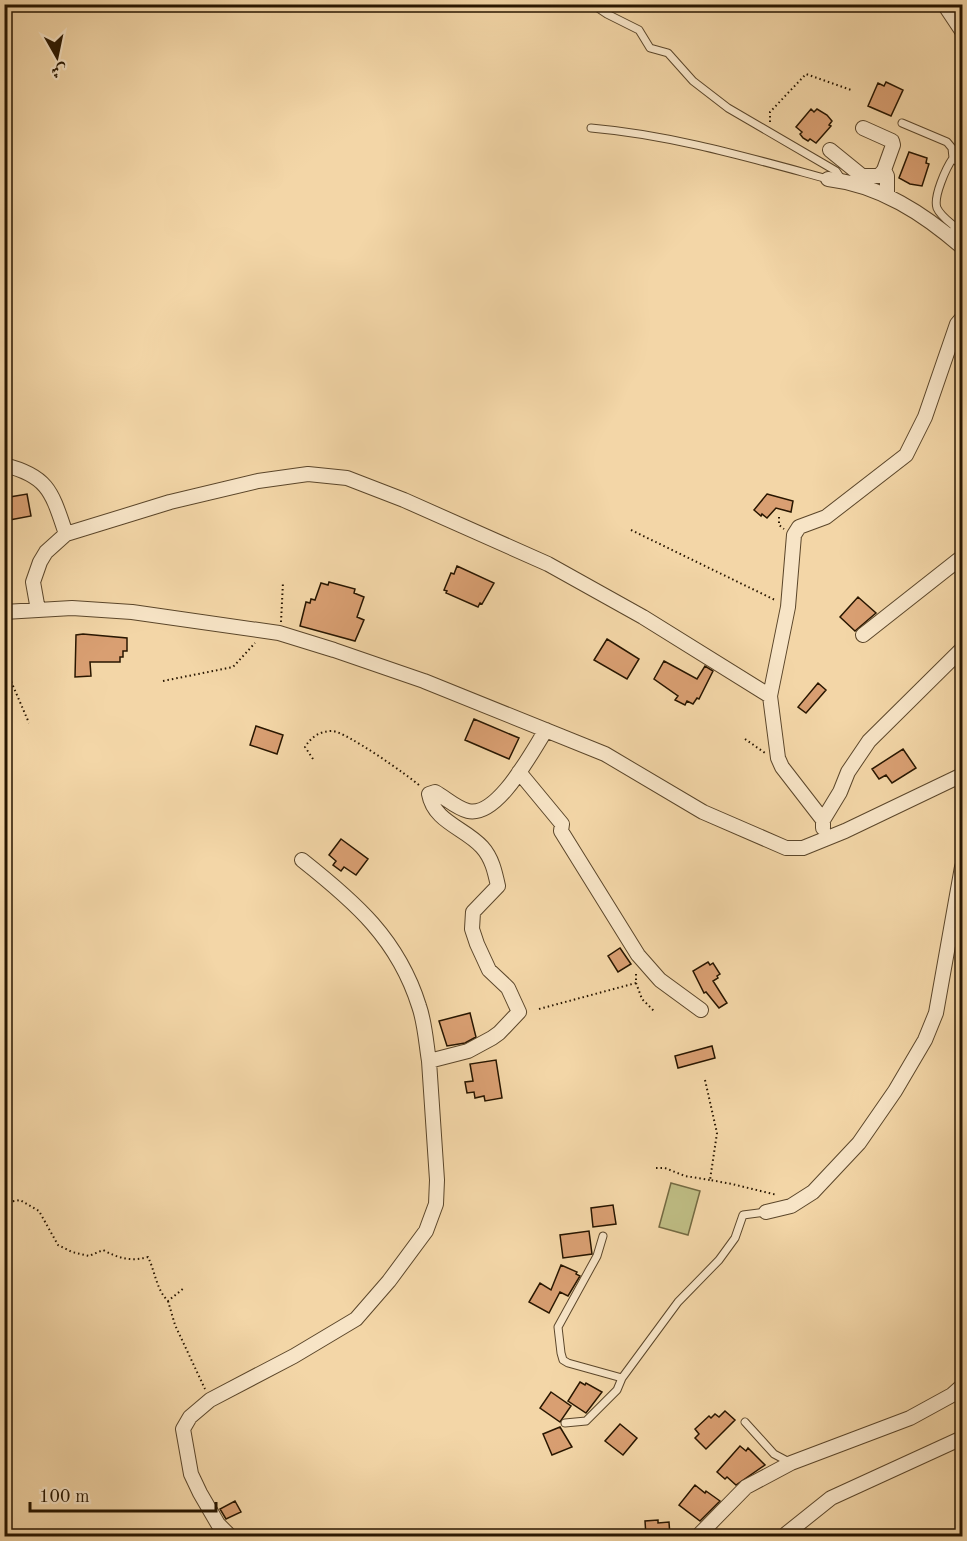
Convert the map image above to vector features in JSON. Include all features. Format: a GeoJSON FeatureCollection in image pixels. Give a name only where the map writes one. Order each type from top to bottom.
{"type":"FeatureCollection","features":[{"type":"Feature","properties":{"kind":"street"},"geometry":{"type":"LineString","coordinates":[[944,4],[963,31]]}},
{"type":"Feature","properties":{"kind":"street"},"geometry":{"type":"LineString","coordinates":[[830,150],[862,176],[879,176],[884,170],[892,141],[863,128]]}},
{"type":"Feature","properties":{"kind":"street"},"geometry":{"type":"LineString","coordinates":[[884,170],[887,176],[887,196]]}},
{"type":"Feature","properties":{"kind":"street"},"geometry":{"type":"LineString","coordinates":[[835,180],[887,196],[916,211],[958,243]]}},
{"type":"Feature","properties":{"kind":"street"},"geometry":{"type":"LineString","coordinates":[[823,820],[782,767],[778,758],[770,696],[788,607],[794,535],[800,527],[826,517],[906,455],[925,417],[957,324],[963,318]]}},
{"type":"Feature","properties":{"kind":"street"},"geometry":{"type":"LineString","coordinates":[[4,465],[24,470],[37,477],[46,486],[66,534]]}},
{"type":"Feature","properties":{"kind":"street"},"geometry":{"type":"LineString","coordinates":[[38,610],[33,582],[40,562],[46,552],[66,534],[170,502],[258,481],[308,474],[347,478],[404,500],[548,564],[643,617],[770,696]]}},
{"type":"Feature","properties":{"kind":"street"},"geometry":{"type":"LineString","coordinates":[[863,635],[963,557]]}},
{"type":"Feature","properties":{"kind":"street"},"geometry":{"type":"LineString","coordinates":[[4,612],[72,608],[113,610],[279,633],[424,681],[605,754],[703,812],[786,848],[803,848],[845,831],[963,775]]}},
{"type":"Feature","properties":{"kind":"street"},"geometry":{"type":"LineString","coordinates":[[823,839],[823,820],[840,792],[848,772],[869,741],[963,649]]}},
{"type":"Feature","properties":{"kind":"street"},"geometry":{"type":"LineString","coordinates":[[429,1061],[468,1051],[492,1038],[500,1033],[519,1012],[508,988],[489,970],[472,928],[472,912],[498,886],[494,868],[481,846],[440,815],[430,802],[429,794],[435,792],[467,811],[483,810],[498,798],[519,772],[546,730]]}},
{"type":"Feature","properties":{"kind":"street"},"geometry":{"type":"LineString","coordinates":[[519,772],[562,824],[561,831],[638,955],[660,980],[701,1010]]}},
{"type":"Feature","properties":{"kind":"street"},"geometry":{"type":"LineString","coordinates":[[230,1536],[218,1524],[191,1474],[183,1429],[190,1418],[210,1400],[294,1356],[356,1319],[390,1281],[426,1231],[436,1204],[437,1180],[429,1061],[419,1006],[392,946],[346,894],[302,860]]}},
{"type":"Feature","properties":{"kind":"street"},"geometry":{"type":"LineString","coordinates":[[766,1212],[791,1206],[813,1192],[859,1143],[895,1091],[925,1040],[936,1013],[963,867]]}},
{"type":"Feature","properties":{"kind":"street"},"geometry":{"type":"LineString","coordinates":[[698,1536],[746,1486],[791,1463],[910,1418],[963,1386]]}},
{"type":"Feature","properties":{"kind":"street"},"geometry":{"type":"LineString","coordinates":[[786,1534],[831,1498],[963,1438]]}},
{"type":"Feature","properties":{"kind":"lane"},"geometry":{"type":"LineString","coordinates":[[591,128],[619,130],[692,142],[835,180],[837,171],[728,108],[693,81],[668,52],[650,48],[639,30],[592,4]]}},
{"type":"Feature","properties":{"kind":"lane"},"geometry":{"type":"LineString","coordinates":[[902,123],[947,142],[953,159],[963,166]]}},
{"type":"Feature","properties":{"kind":"lane"},"geometry":{"type":"LineString","coordinates":[[953,159],[947,167],[936,202],[938,211],[954,226],[958,243]]}},
{"type":"Feature","properties":{"kind":"lane"},"geometry":{"type":"LineString","coordinates":[[565,1423],[586,1421],[617,1390],[622,1378],[678,1302],[719,1260],[735,1238],[742,1215],[766,1212]]}},
{"type":"Feature","properties":{"kind":"lane"},"geometry":{"type":"LineString","coordinates":[[603,1236],[597,1256],[558,1327],[560,1345],[563,1360],[568,1363],[622,1378]]}},
{"type":"Feature","properties":{"kind":"lane"},"geometry":{"type":"LineString","coordinates":[[745,1422],[774,1454],[791,1463]]}},
{"type":"Feature","properties":{"kind":"path"},"geometry":{"type":"LineString","coordinates":[[773,133],[770,112],[806,74],[851,90]]}},
{"type":"Feature","properties":{"kind":"path"},"geometry":{"type":"LineString","coordinates":[[631,530],[788,607]]}},
{"type":"Feature","properties":{"kind":"path"},"geometry":{"type":"LineString","coordinates":[[279,633],[283,582]]}},
{"type":"Feature","properties":{"kind":"path"},"geometry":{"type":"LineString","coordinates":[[163,681],[233,667],[252,647],[259,631]]}},
{"type":"Feature","properties":{"kind":"path"},"geometry":{"type":"LineString","coordinates":[[4,665],[29,723]]}},
{"type":"Feature","properties":{"kind":"path"},"geometry":{"type":"LineString","coordinates":[[313,759],[304,747],[308,741],[314,735],[333,731],[415,782],[429,794]]}},
{"type":"Feature","properties":{"kind":"path"},"geometry":{"type":"LineString","coordinates":[[746,739],[768,756],[778,758]]}},
{"type":"Feature","properties":{"kind":"path"},"geometry":{"type":"LineString","coordinates":[[638,955],[636,983],[642,999],[654,1011]]}},
{"type":"Feature","properties":{"kind":"path"},"geometry":{"type":"LineString","coordinates":[[539,1009],[636,983]]}},
{"type":"Feature","properties":{"kind":"path"},"geometry":{"type":"LineString","coordinates":[[705,1080],[717,1133],[710,1180]]}},
{"type":"Feature","properties":{"kind":"path"},"geometry":{"type":"LineString","coordinates":[[657,1168],[665,1168],[685,1176],[770,1192],[787,1199],[791,1206]]}},
{"type":"Feature","properties":{"kind":"path"},"geometry":{"type":"LineString","coordinates":[[4,1203],[20,1200],[39,1211],[58,1245],[72,1252],[89,1256],[103,1250],[116,1257],[137,1260],[148,1257],[162,1295],[168,1301],[175,1325],[210,1400]]}},
{"type":"Feature","properties":{"kind":"path"},"geometry":{"type":"LineString","coordinates":[[168,1301],[183,1288]]}},
{"type":"Feature","properties":{"kind":"shaded area"},"geometry":{"type":"Polygon","coordinates":[[[671,1183],[700,1191],[688,1235],[659,1227],[671,1183]]]}},
{"type":"Feature","properties":{"kind":"building"},"geometry":{"type":"Polygon","coordinates":[[[886,82],[903,90],[891,116],[868,106],[878,83],[884,86],[886,82]]]}},
{"type":"Feature","properties":{"kind":"building"},"geometry":{"type":"Polygon","coordinates":[[[811,109],[814,112],[817,109],[832,121],[829,125],[831,126],[816,143],[803,138],[800,134],[802,132],[796,127],[811,109]]]}},
{"type":"Feature","properties":{"kind":"building"},"geometry":{"type":"Polygon","coordinates":[[[909,152],[927,158],[926,163],[929,164],[922,186],[910,184],[899,178],[909,152]]]}},
{"type":"Feature","properties":{"kind":"building"},"geometry":{"type":"Polygon","coordinates":[[[27,494],[31,516],[4,521],[4,498],[27,494]]]}},
{"type":"Feature","properties":{"kind":"building"},"geometry":{"type":"Polygon","coordinates":[[[767,494],[793,501],[791,512],[776,508],[767,518],[762,514],[761,516],[754,510],[767,494]]]}},
{"type":"Feature","properties":{"kind":"building"},"geometry":{"type":"Polygon","coordinates":[[[457,566],[494,583],[478,607],[444,590],[451,573],[454,574],[457,566]]]}},
{"type":"Feature","properties":{"kind":"building"},"geometry":{"type":"Polygon","coordinates":[[[329,582],[355,589],[354,593],[364,597],[357,617],[364,620],[355,641],[300,626],[306,602],[310,603],[311,599],[315,600],[321,583],[328,585],[329,582]]]}},
{"type":"Feature","properties":{"kind":"building"},"geometry":{"type":"Polygon","coordinates":[[[858,597],[876,613],[855,631],[840,617],[858,597]]]}},
{"type":"Feature","properties":{"kind":"building"},"geometry":{"type":"Polygon","coordinates":[[[76,635],[127,638],[127,651],[123,651],[120,662],[90,662],[91,676],[75,677],[76,635]]]}},
{"type":"Feature","properties":{"kind":"building"},"geometry":{"type":"Polygon","coordinates":[[[607,639],[639,659],[627,679],[594,660],[607,639]]]}},
{"type":"Feature","properties":{"kind":"building"},"geometry":{"type":"Polygon","coordinates":[[[664,661],[697,679],[705,666],[713,671],[699,699],[697,698],[693,704],[687,701],[685,705],[675,700],[678,696],[654,679],[664,661]]]}},
{"type":"Feature","properties":{"kind":"building"},"geometry":{"type":"Polygon","coordinates":[[[818,683],[826,690],[806,713],[798,707],[818,683]]]}},
{"type":"Feature","properties":{"kind":"building"},"geometry":{"type":"Polygon","coordinates":[[[474,719],[519,738],[509,759],[465,740],[474,719]]]}},
{"type":"Feature","properties":{"kind":"building"},"geometry":{"type":"Polygon","coordinates":[[[256,726],[283,735],[277,754],[250,745],[256,726]]]}},
{"type":"Feature","properties":{"kind":"building"},"geometry":{"type":"Polygon","coordinates":[[[903,749],[916,768],[892,783],[886,775],[879,779],[872,769],[903,749]]]}},
{"type":"Feature","properties":{"kind":"building"},"geometry":{"type":"Polygon","coordinates":[[[341,839],[368,859],[356,875],[344,867],[341,871],[333,865],[336,861],[329,855],[341,839]]]}},
{"type":"Feature","properties":{"kind":"building"},"geometry":{"type":"Polygon","coordinates":[[[620,948],[631,964],[618,972],[608,956],[620,948]]]}},
{"type":"Feature","properties":{"kind":"building"},"geometry":{"type":"Polygon","coordinates":[[[708,962],[710,965],[713,963],[720,974],[713,981],[727,1003],[719,1008],[706,992],[704,993],[693,971],[708,962]]]}},
{"type":"Feature","properties":{"kind":"building"},"geometry":{"type":"Polygon","coordinates":[[[470,1013],[476,1037],[465,1043],[447,1046],[439,1021],[470,1013]]]}},
{"type":"Feature","properties":{"kind":"building"},"geometry":{"type":"Polygon","coordinates":[[[712,1046],[715,1058],[678,1068],[675,1056],[712,1046]]]}},
{"type":"Feature","properties":{"kind":"building"},"geometry":{"type":"Polygon","coordinates":[[[496,1060],[502,1098],[485,1101],[484,1096],[475,1098],[474,1092],[467,1093],[465,1082],[473,1081],[470,1064],[496,1060]]]}},
{"type":"Feature","properties":{"kind":"building"},"geometry":{"type":"Polygon","coordinates":[[[613,1205],[616,1224],[593,1227],[591,1208],[613,1205]]]}},
{"type":"Feature","properties":{"kind":"building"},"geometry":{"type":"Polygon","coordinates":[[[589,1231],[592,1254],[563,1258],[560,1235],[589,1231]]]}},
{"type":"Feature","properties":{"kind":"building"},"geometry":{"type":"Polygon","coordinates":[[[561,1265],[577,1272],[576,1274],[580,1276],[568,1296],[560,1292],[549,1313],[529,1302],[540,1283],[551,1290],[561,1265]]]}},
{"type":"Feature","properties":{"kind":"building"},"geometry":{"type":"Polygon","coordinates":[[[580,1382],[602,1392],[586,1413],[568,1401],[580,1382]]]}},
{"type":"Feature","properties":{"kind":"building"},"geometry":{"type":"Polygon","coordinates":[[[551,1392],[571,1406],[560,1422],[540,1408],[551,1392]]]}},
{"type":"Feature","properties":{"kind":"building"},"geometry":{"type":"Polygon","coordinates":[[[725,1411],[735,1420],[706,1449],[695,1438],[699,1434],[695,1429],[709,1416],[711,1418],[715,1414],[719,1417],[725,1411]]]}},
{"type":"Feature","properties":{"kind":"building"},"geometry":{"type":"Polygon","coordinates":[[[620,1424],[637,1438],[623,1455],[605,1441],[620,1424]]]}},
{"type":"Feature","properties":{"kind":"building"},"geometry":{"type":"Polygon","coordinates":[[[560,1427],[572,1447],[552,1455],[543,1434],[560,1427]]]}},
{"type":"Feature","properties":{"kind":"building"},"geometry":{"type":"Polygon","coordinates":[[[740,1446],[746,1451],[748,1448],[765,1465],[736,1485],[717,1472],[740,1446]]]}},
{"type":"Feature","properties":{"kind":"building"},"geometry":{"type":"Polygon","coordinates":[[[695,1485],[720,1501],[700,1521],[679,1505],[695,1485]]]}},
{"type":"Feature","properties":{"kind":"building"},"geometry":{"type":"Polygon","coordinates":[[[235,1501],[241,1512],[226,1519],[220,1509],[235,1501]]]}},
{"type":"Feature","properties":{"kind":"building"},"geometry":{"type":"Polygon","coordinates":[[[658,1520],[658,1523],[669,1522],[670,1536],[646,1536],[645,1521],[658,1520]]]}}]}
